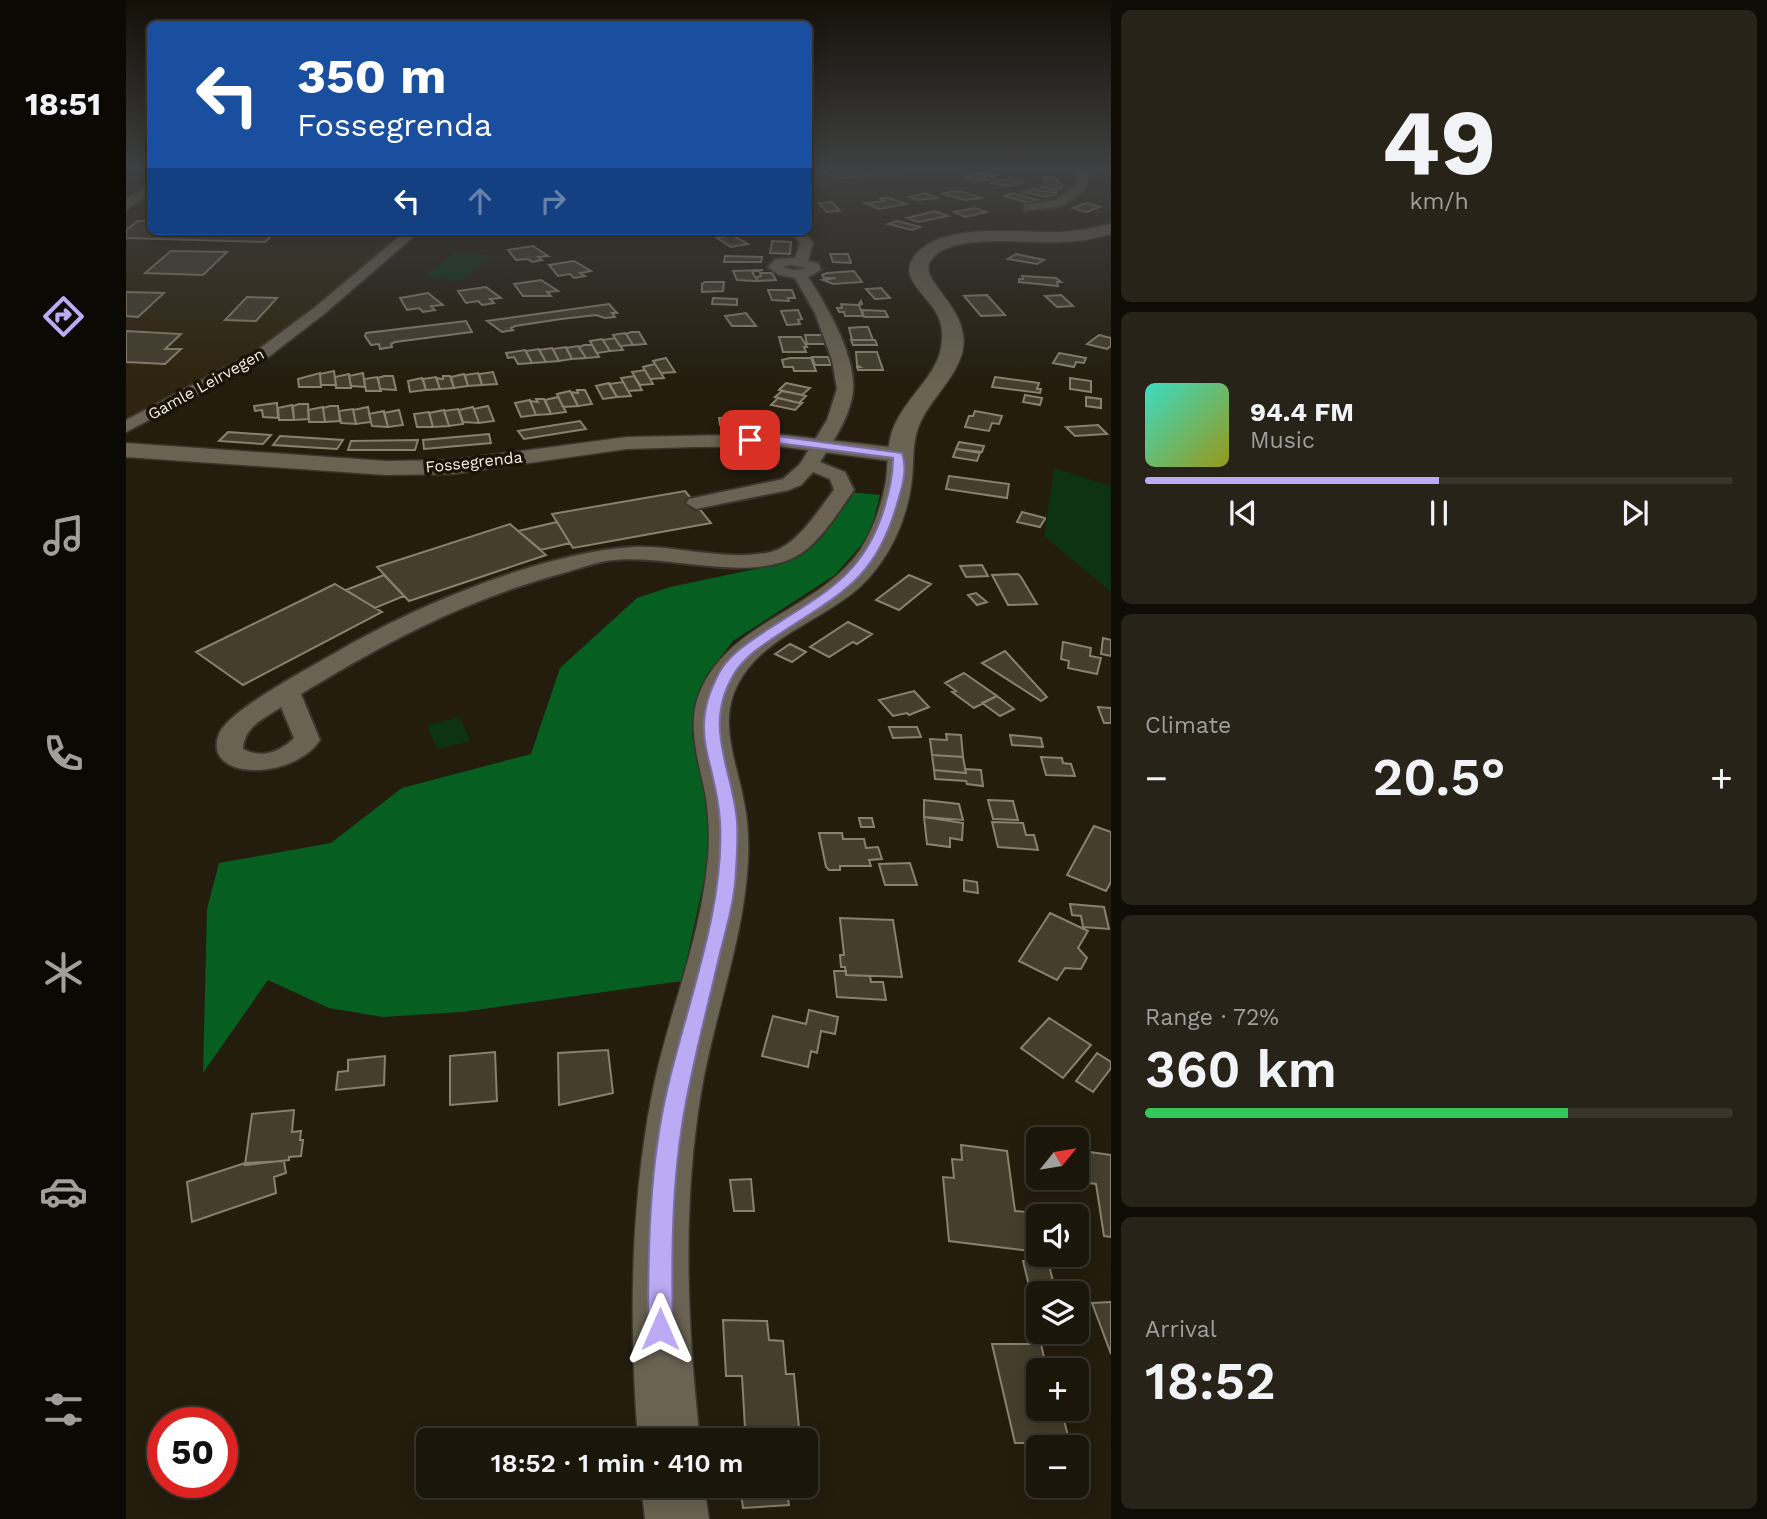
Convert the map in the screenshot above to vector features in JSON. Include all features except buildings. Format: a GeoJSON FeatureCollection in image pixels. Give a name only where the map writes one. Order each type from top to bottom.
{"type":"FeatureCollection","features":[{"type":"Feature","properties":{"kind":"main road"},"geometry":{"type":"LineString","coordinates":[[668,1428],[660,1355],[659,1250],[666,1160],[678,1089],[722,907],[728,864],[729,822],[711,744],[713,704],[727,671],[749,648],[849,581],[870,557],[889,518],[899,478],[898,455],[910,419],[942,374],[952,352],[953,334],[948,314],[918,274],[918,264],[925,255],[946,244],[962,241]]}},
{"type":"Feature","properties":{"kind":"main road"},"geometry":{"type":"LineString","coordinates":[[674,1498],[677,1519]]}},
{"type":"Feature","properties":{"kind":"street","name":"Gamle Leirvegen"},"geometry":{"type":"LineString","coordinates":[[126,427],[261,355],[319,311],[402,241]]}},
{"type":"Feature","properties":{"kind":"street"},"geometry":{"type":"LineString","coordinates":[[696,503],[789,484],[803,477],[827,440],[845,392],[842,368],[800,268],[807,243],[805,241]]}},
{"type":"Feature","properties":{"kind":"street","name":"Fossegrenda"},"geometry":{"type":"LineString","coordinates":[[126,450],[386,468],[452,467],[627,443],[777,440],[898,455]]}},
{"type":"Feature","properties":{"kind":"street"},"geometry":{"type":"LineString","coordinates":[[288,691],[413,620],[513,580],[571,563],[605,555],[644,553],[732,561],[773,558],[789,552],[808,537],[844,490],[838,476],[810,464]]}},
{"type":"Feature","properties":{"kind":"shaded area"},"geometry":{"type":"Polygon","coordinates":[[[126,241],[407,241],[255,356],[126,422],[126,241]]]}},
{"type":"Feature","properties":{"kind":"green space"},"geometry":{"type":"Polygon","coordinates":[[[454,252],[490,255],[462,281],[425,277],[454,252]]]}},
{"type":"Feature","properties":{"kind":"green space"},"geometry":{"type":"Polygon","coordinates":[[[1054,468],[1111,486],[1111,592],[1044,536],[1054,468]]]}},
{"type":"Feature","properties":{"kind":"green space"},"geometry":{"type":"Polygon","coordinates":[[[850,492],[880,495],[872,527],[863,543],[835,575],[733,641],[706,676],[695,710],[692,736],[709,793],[710,854],[682,981],[461,1012],[383,1017],[329,1008],[268,980],[203,1073],[207,909],[219,863],[331,843],[402,788],[531,754],[560,668],[637,598],[670,587],[779,564],[819,532],[850,492]]]}},
{"type":"Feature","properties":{"kind":"green space"},"geometry":{"type":"Polygon","coordinates":[[[460,717],[470,741],[437,749],[427,725],[460,717]]]}},
{"type":"Feature","properties":{"kind":"route"},"geometry":{"type":"LineString","coordinates":[[660,1329],[659,1250],[666,1160],[678,1089],[722,907],[727,874],[729,822],[711,744],[713,704],[727,671],[749,648],[815,605],[859,572],[882,537],[899,478],[898,455],[777,440],[750,440]]}}]}
